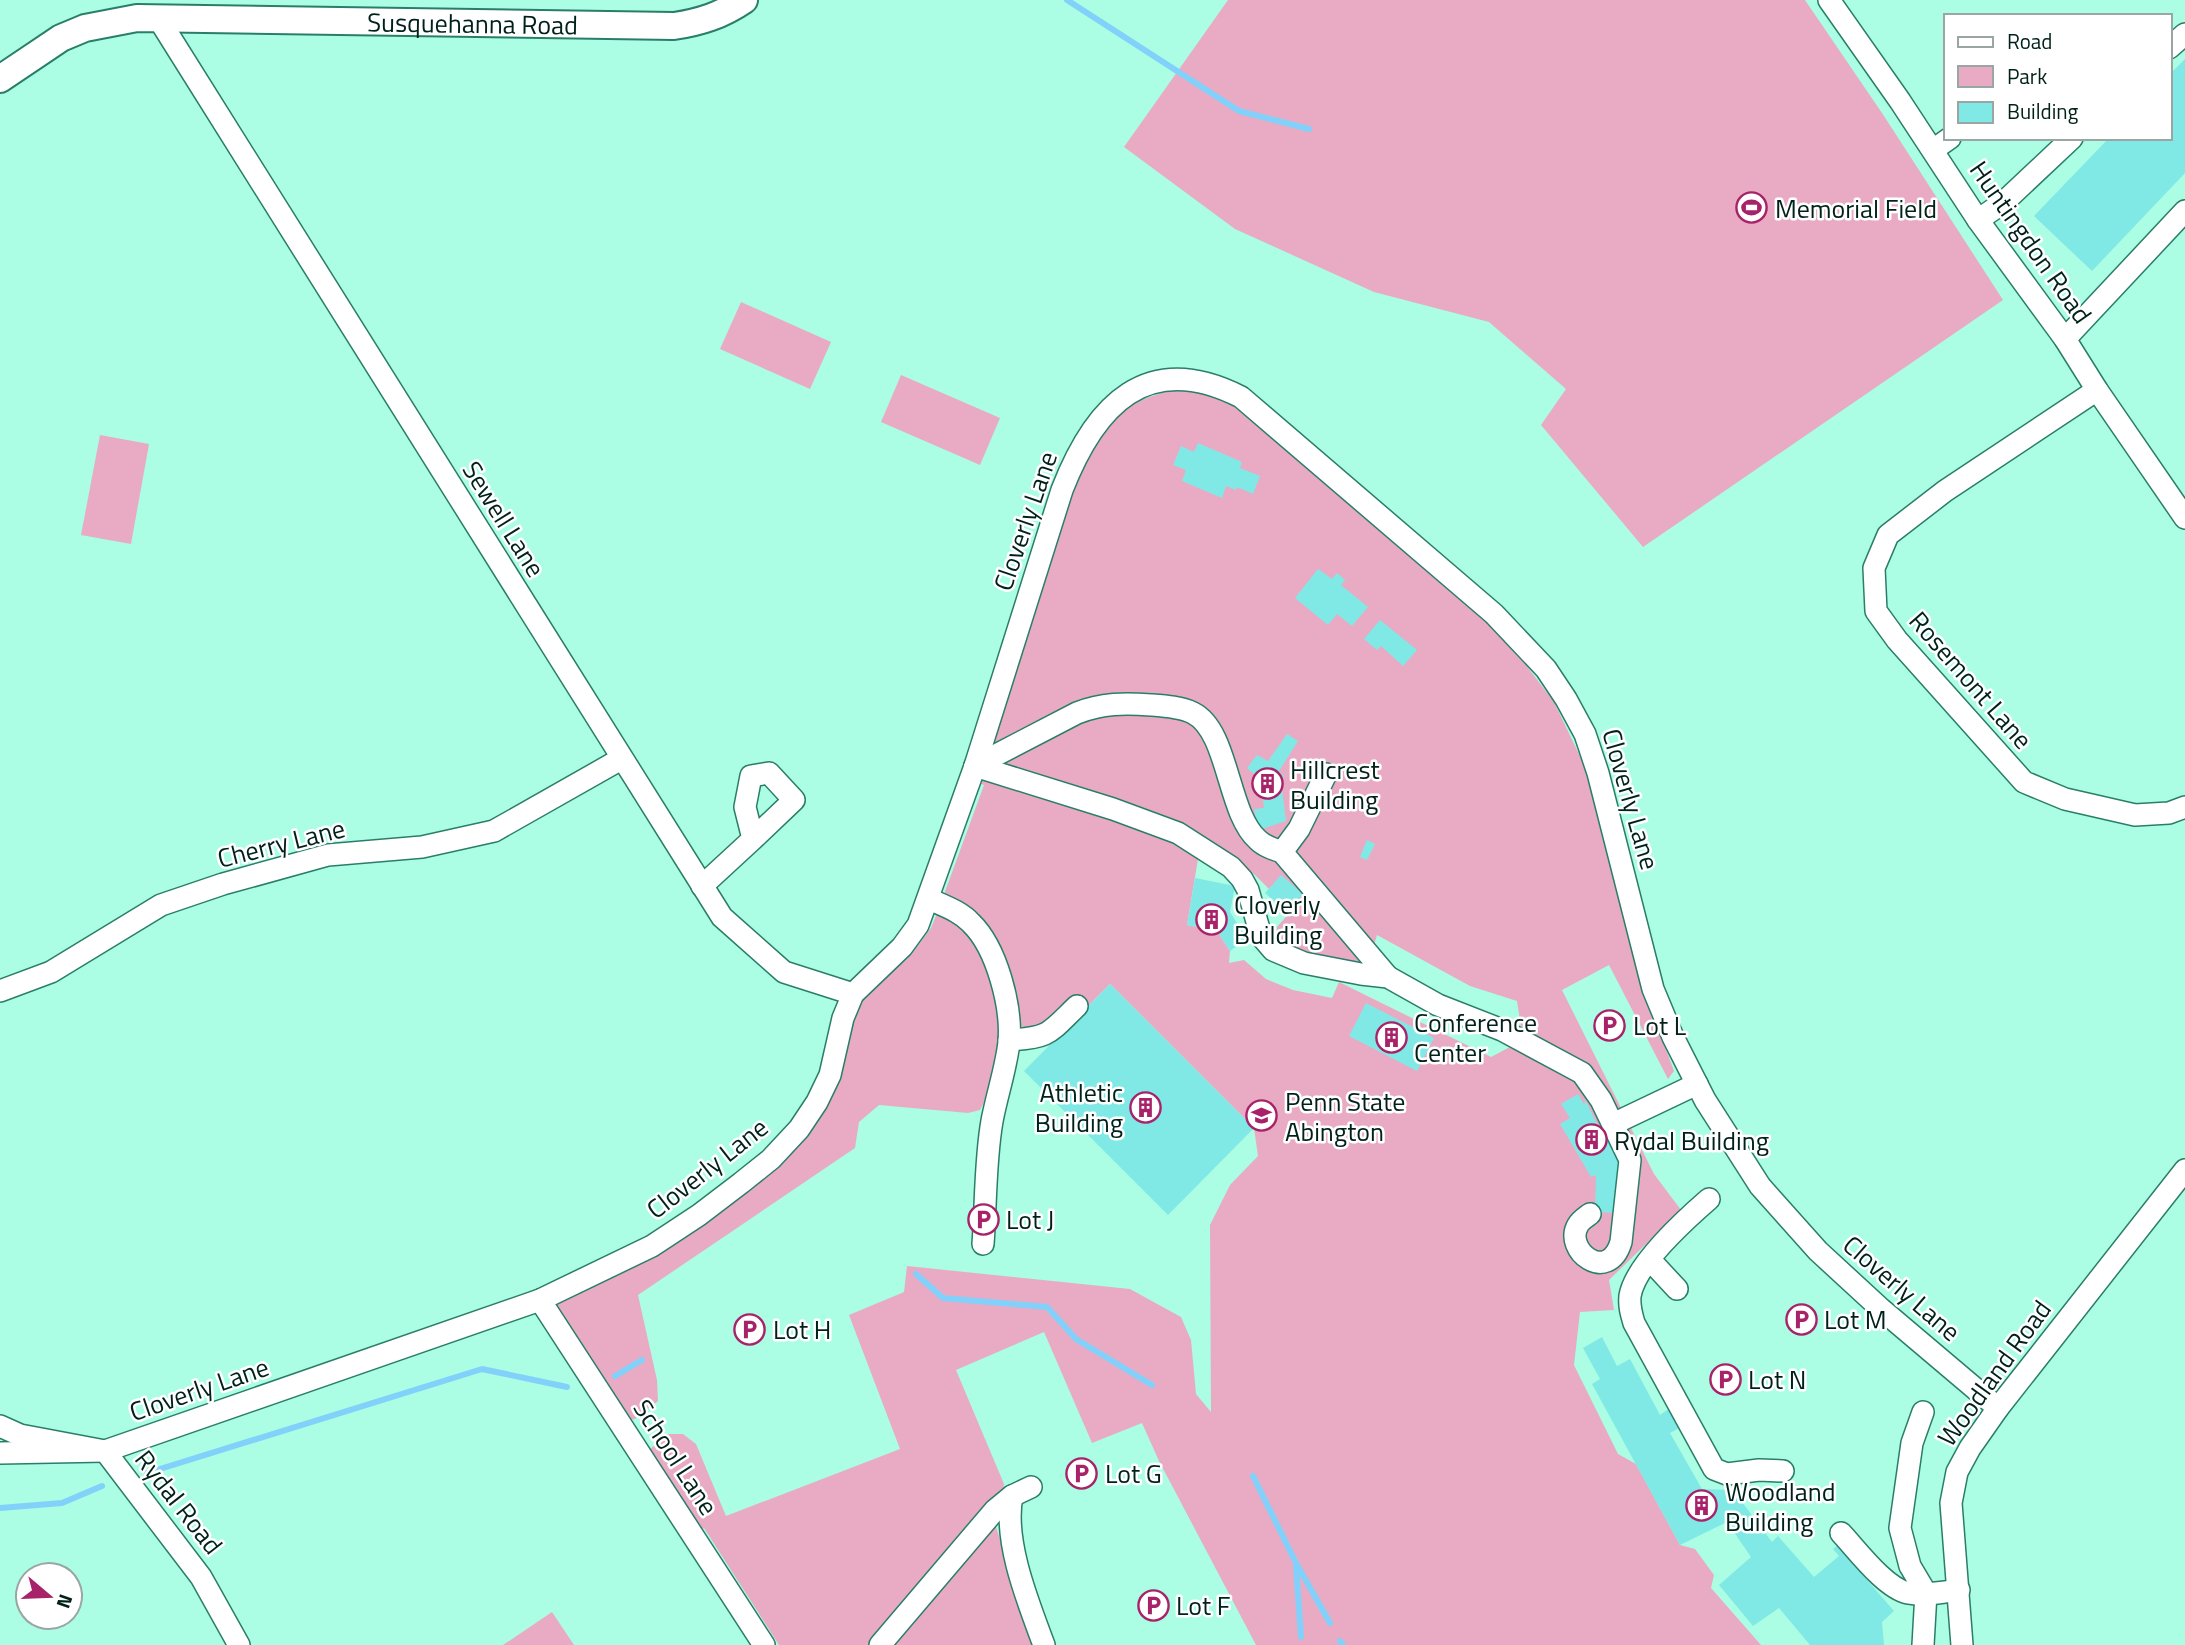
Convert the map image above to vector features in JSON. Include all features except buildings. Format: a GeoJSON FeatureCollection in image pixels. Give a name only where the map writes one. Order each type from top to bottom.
{"type":"FeatureCollection","features":[{"type":"Feature","properties":{"kind":"main road","name":"Susquehanna Road"},"geometry":{"type":"LineString","coordinates":[[0,79],[61,38],[85,27],[113,21],[158,18],[674,26],[701,23],[728,11],[744,0]]}},
{"type":"Feature","properties":{"kind":"street","name":"Huntingdon Road"},"geometry":{"type":"LineString","coordinates":[[1829,0],[1942,144],[1978,219],[2065,339],[2185,518]]}},
{"type":"Feature","properties":{"kind":"street","name":"Sewell Lane"},"geometry":{"type":"LineString","coordinates":[[158,18],[722,917],[784,972],[853,994]]}},
{"type":"Feature","properties":{"kind":"street"},"geometry":{"type":"LineString","coordinates":[[2171,46],[2185,34]]}},
{"type":"Feature","properties":{"kind":"street"},"geometry":{"type":"LineString","coordinates":[[1978,219],[2004,202],[2070,140]]}},
{"type":"Feature","properties":{"kind":"street"},"geometry":{"type":"LineString","coordinates":[[2065,339],[2185,211]]}},
{"type":"Feature","properties":{"kind":"street","name":"Cloverly Lane"},"geometry":{"type":"LineString","coordinates":[[0,1453],[104,1451],[541,1300],[652,1246],[699,1215],[771,1159],[799,1129],[830,1076],[844,1018],[853,994],[902,947],[918,925],[975,766],[1074,458],[1106,410],[1130,391],[1176,378],[1196,379],[1241,397],[1494,614],[1546,669],[1585,734],[1598,773],[1653,989],[1697,1084],[1760,1186],[1818,1251],[1881,1309],[1998,1408]]}},
{"type":"Feature","properties":{"kind":"street","name":"Rosemont Lane"},"geometry":{"type":"LineString","coordinates":[[2097,390],[1945,491],[1888,535],[1874,568],[1876,611],[1897,640],[2024,782],[2065,799],[2135,815],[2169,813],[2185,807]]}},
{"type":"Feature","properties":{"kind":"street"},"geometry":{"type":"LineString","coordinates":[[975,766],[1095,706],[1121,703],[1181,709],[1195,714],[1214,739],[1245,825],[1257,840],[1282,852],[1388,976],[1438,1005],[1502,1030],[1583,1073],[1628,1151],[1630,1171],[1621,1242],[1618,1252],[1603,1263],[1591,1261],[1582,1255],[1577,1245],[1575,1232],[1578,1225],[1590,1214]]}},
{"type":"Feature","properties":{"kind":"street","name":"Cherry Lane"},"geometry":{"type":"LineString","coordinates":[[0,991],[51,972],[161,905],[223,884],[328,855],[422,847],[494,831],[621,759]]}},
{"type":"Feature","properties":{"kind":"street"},"geometry":{"type":"LineString","coordinates":[[975,766],[1113,809],[1178,833],[1231,867],[1241,878],[1248,890],[1261,936],[1273,950],[1304,963],[1361,974],[1388,976]]}},
{"type":"Feature","properties":{"kind":"street"},"geometry":{"type":"LineString","coordinates":[[1282,852],[1299,829],[1326,774]]}},
{"type":"Feature","properties":{"kind":"street"},"geometry":{"type":"LineString","coordinates":[[702,886],[753,839]]}},
{"type":"Feature","properties":{"kind":"street"},"geometry":{"type":"LineString","coordinates":[[929,899],[959,913],[972,923],[984,939],[1009,1008],[1005,1070],[992,1123],[983,1244]]}},
{"type":"Feature","properties":{"kind":"street"},"geometry":{"type":"LineString","coordinates":[[1009,1040],[1037,1039],[1049,1032],[1077,1006]]}},
{"type":"Feature","properties":{"kind":"street"},"geometry":{"type":"LineString","coordinates":[[1613,1124],[1697,1084]]}},
{"type":"Feature","properties":{"kind":"street","name":"Woodland Road"},"geometry":{"type":"LineString","coordinates":[[1962,1645],[1951,1503],[1957,1472],[1998,1408],[2185,1170]]}},
{"type":"Feature","properties":{"kind":"street"},"geometry":{"type":"LineString","coordinates":[[1709,1199],[1687,1218],[1639,1274],[1630,1293],[1629,1309],[1714,1469],[1727,1475],[1759,1470],[1783,1471]]}},
{"type":"Feature","properties":{"kind":"street"},"geometry":{"type":"LineString","coordinates":[[1650,1260],[1677,1289]]}},
{"type":"Feature","properties":{"kind":"street","name":"School Lane"},"geometry":{"type":"LineString","coordinates":[[541,1300],[764,1645]]}},
{"type":"Feature","properties":{"kind":"street"},"geometry":{"type":"LineString","coordinates":[[1923,1412],[1912,1443],[1900,1528],[1910,1566],[1926,1593],[1923,1645]]}},
{"type":"Feature","properties":{"kind":"street","name":"Rydal Road"},"geometry":{"type":"LineString","coordinates":[[0,1426],[20,1435],[104,1451],[201,1577],[239,1645]]}},
{"type":"Feature","properties":{"kind":"street"},"geometry":{"type":"LineString","coordinates":[[880,1645],[995,1510],[1012,1496],[1031,1487]]}},
{"type":"Feature","properties":{"kind":"street"},"geometry":{"type":"LineString","coordinates":[[1012,1496],[1008,1515],[1015,1553],[1044,1645]]}},
{"type":"Feature","properties":{"kind":"street"},"geometry":{"type":"LineString","coordinates":[[1841,1533],[1894,1587],[1905,1592],[1926,1593],[1959,1590]]}},
{"type":"Feature","properties":{"kind":"green space","name":"Memorial Field"},"geometry":{"type":"Polygon","coordinates":[[[1228,0],[1805,0],[2003,300],[1643,547],[1541,425],[1566,389],[1489,322],[1374,292],[1235,229],[1124,147],[1228,0]]]}},
{"type":"Feature","properties":{"kind":"green space"},"geometry":{"type":"Polygon","coordinates":[[[741,302],[831,342],[810,389],[720,349],[741,302]]]}},
{"type":"Feature","properties":{"kind":"green space"},"geometry":{"type":"Polygon","coordinates":[[[901,375],[1000,418],[980,465],[881,422],[901,375]]]}},
{"type":"Feature","properties":{"kind":"green space"},"geometry":{"type":"Polygon","coordinates":[[[1185,388],[1215,394],[1242,410],[1503,635],[1554,702],[1589,775],[1645,993],[1674,1071],[1668,1079],[1609,965],[1562,990],[1654,1174],[1681,1210],[1609,1280],[1614,1310],[1580,1312],[1574,1365],[1618,1454],[1636,1464],[1680,1545],[1695,1549],[1714,1575],[1711,1588],[1761,1645],[1256,1645],[1159,1461],[1142,1423],[1092,1443],[1044,1332],[956,1370],[1004,1484],[996,1527],[1034,1645],[779,1645],[704,1528],[697,1532],[644,1454],[668,1434],[683,1434],[696,1444],[726,1516],[900,1449],[849,1315],[904,1292],[907,1266],[1130,1289],[1181,1317],[1191,1340],[1196,1394],[1211,1412],[1210,1225],[1230,1185],[1258,1156],[1254,1128],[1110,984],[1088,1006],[1078,996],[1036,1029],[1019,1026],[1007,972],[943,897],[984,785],[981,784],[1073,486],[1087,451],[1102,429],[1122,411],[1158,394],[1185,388]],[[1199,853],[1187,925],[1217,931],[1230,951],[1229,963],[1244,960],[1266,979],[1293,990],[1332,998],[1339,982],[1491,1057],[1523,1040],[1517,1001],[1470,986],[1377,935],[1373,949],[1357,963],[1315,956],[1286,944],[1277,938],[1277,927],[1291,911],[1254,874],[1199,853]]]}},
{"type":"Feature","properties":{"kind":"green space"},"geometry":{"type":"Polygon","coordinates":[[[100,435],[149,444],[131,544],[81,535],[100,435]]]}},
{"type":"Feature","properties":{"kind":"green space"},"geometry":{"type":"Polygon","coordinates":[[[937,913],[956,922],[968,935],[986,968],[998,1005],[1001,1026],[999,1051],[993,1077],[980,1110],[968,1113],[879,1105],[859,1122],[855,1148],[638,1295],[657,1380],[658,1401],[635,1419],[624,1421],[548,1301],[772,1173],[814,1123],[838,1083],[858,1007],[869,991],[906,960],[931,928],[937,913]]]}},
{"type":"Feature","properties":{"kind":"green space"},"geometry":{"type":"Polygon","coordinates":[[[552,1612],[574,1645],[503,1645],[552,1612]]]}},
{"type":"Feature","properties":{"kind":"waterway"},"geometry":{"type":"LineString","coordinates":[[1067,0],[1239,111],[1309,129]]}},
{"type":"Feature","properties":{"kind":"waterway"},"geometry":{"type":"LineString","coordinates":[[916,1274],[943,1298],[1047,1307],[1076,1339],[1152,1385]]}},
{"type":"Feature","properties":{"kind":"waterway"},"geometry":{"type":"LineString","coordinates":[[615,1376],[642,1360]]}},
{"type":"Feature","properties":{"kind":"waterway"},"geometry":{"type":"LineString","coordinates":[[147,1473],[482,1369],[567,1387]]}},
{"type":"Feature","properties":{"kind":"waterway"},"geometry":{"type":"LineString","coordinates":[[1253,1476],[1296,1563],[1330,1623]]}},
{"type":"Feature","properties":{"kind":"waterway"},"geometry":{"type":"LineString","coordinates":[[0,1508],[62,1503],[102,1486]]}},
{"type":"Feature","properties":{"kind":"waterway"},"geometry":{"type":"LineString","coordinates":[[1296,1566],[1301,1637]]}},
{"type":"Feature","properties":{"kind":"waterway"},"geometry":{"type":"LineString","coordinates":[[1340,1641],[1343,1645]]}},
{"type":"Feature","properties":{"kind":"place","name":"Memorial Field"},"geometry":{"type":"Point","coordinates":[1752,208]}},
{"type":"Feature","properties":{"kind":"place","name":"Hillcrest Building"},"geometry":{"type":"Point","coordinates":[1267,784]}},
{"type":"Feature","properties":{"kind":"place","name":"Cloverly Building"},"geometry":{"type":"Point","coordinates":[1211,919]}},
{"type":"Feature","properties":{"kind":"place","name":"Lot L"},"geometry":{"type":"Point","coordinates":[1610,1025]}},
{"type":"Feature","properties":{"kind":"place","name":"Conference Center"},"geometry":{"type":"Point","coordinates":[1391,1037]}},
{"type":"Feature","properties":{"kind":"place","name":"Athletic Building"},"geometry":{"type":"Point","coordinates":[1146,1107]}},
{"type":"Feature","properties":{"kind":"place","name":"Penn State Abington"},"geometry":{"type":"Point","coordinates":[1262,1116]}},
{"type":"Feature","properties":{"kind":"place","name":"Rydal Building"},"geometry":{"type":"Point","coordinates":[1591,1140]}},
{"type":"Feature","properties":{"kind":"place","name":"Lot J"},"geometry":{"type":"Point","coordinates":[983,1219]}},
{"type":"Feature","properties":{"kind":"place","name":"Lot M"},"geometry":{"type":"Point","coordinates":[1801,1319]}},
{"type":"Feature","properties":{"kind":"place","name":"Lot H"},"geometry":{"type":"Point","coordinates":[750,1329]}},
{"type":"Feature","properties":{"kind":"place","name":"Lot N"},"geometry":{"type":"Point","coordinates":[1725,1379]}},
{"type":"Feature","properties":{"kind":"place","name":"Lot G"},"geometry":{"type":"Point","coordinates":[1082,1473]}},
{"type":"Feature","properties":{"kind":"place","name":"Woodland Building"},"geometry":{"type":"Point","coordinates":[1702,1506]}},
{"type":"Feature","properties":{"kind":"place","name":"Lot F"},"geometry":{"type":"Point","coordinates":[1153,1605]}}]}
